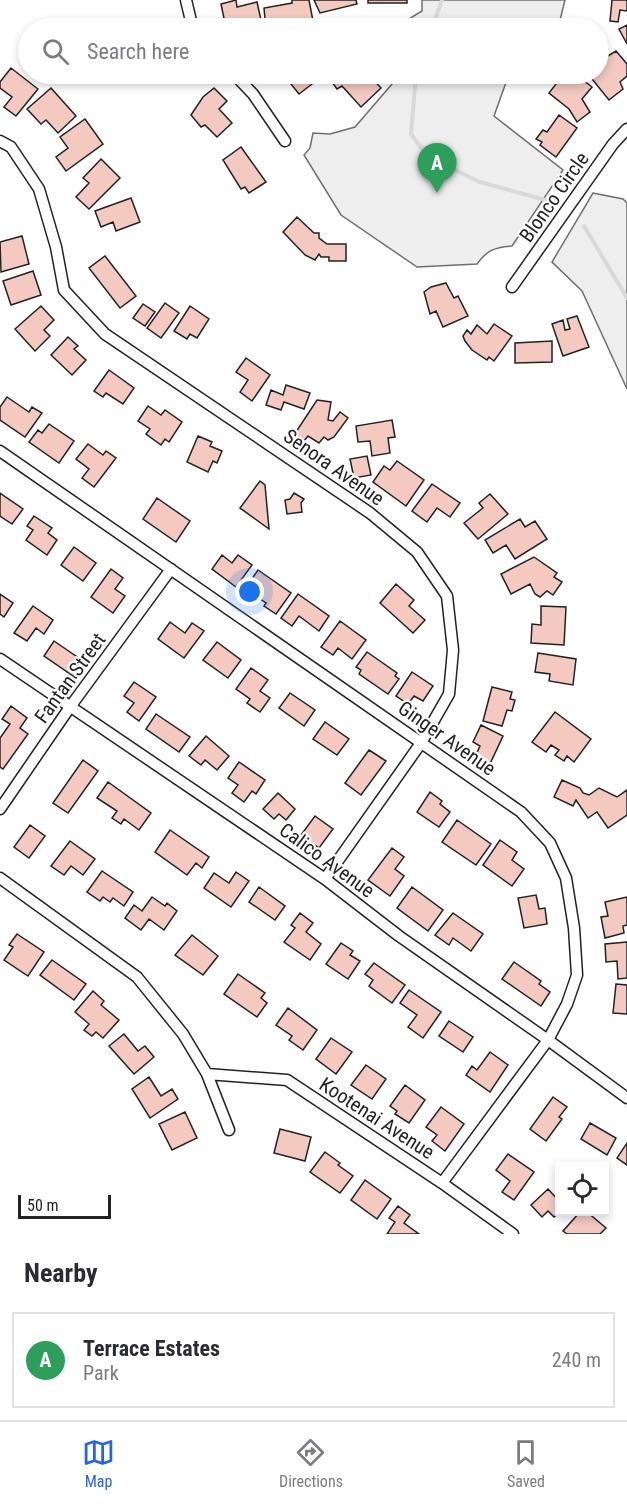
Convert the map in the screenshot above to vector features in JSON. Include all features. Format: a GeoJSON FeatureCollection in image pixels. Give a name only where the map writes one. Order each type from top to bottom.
{"type":"FeatureCollection","features":[{"type":"Feature","properties":{"kind":"street"},"geometry":{"type":"LineString","coordinates":[[186,0],[190,18]]}},
{"type":"Feature","properties":{"kind":"street"},"geometry":{"type":"LineString","coordinates":[[244,84],[285,141]]}},
{"type":"Feature","properties":{"kind":"street","name":"Blonco Circle"},"geometry":{"type":"LineString","coordinates":[[512,287],[613,144],[627,129]]}},
{"type":"Feature","properties":{"kind":"street","name":"Senora Avenue"},"geometry":{"type":"LineString","coordinates":[[0,141],[11,147],[39,189],[56,247],[64,290],[105,334],[370,513],[417,552],[447,596],[453,650],[449,694],[422,742],[325,879]]}},
{"type":"Feature","properties":{"kind":"street","name":"Ginger Avenue"},"geometry":{"type":"LineString","coordinates":[[0,451],[521,812],[550,843],[566,878],[574,928],[577,975],[567,1004],[548,1040],[442,1183]]}},
{"type":"Feature","properties":{"kind":"street","name":"Fantan Street"},"geometry":{"type":"LineString","coordinates":[[0,808],[70,707],[171,569]]}},
{"type":"Feature","properties":{"kind":"street","name":"Calico Avenue"},"geometry":{"type":"LineString","coordinates":[[0,658],[325,879],[399,936],[627,1098]]}},
{"type":"Feature","properties":{"kind":"street"},"geometry":{"type":"LineString","coordinates":[[0,878],[137,977],[183,1034],[207,1074],[229,1130]]}},
{"type":"Feature","properties":{"kind":"street","name":"Kootenai Avenue"},"geometry":{"type":"LineString","coordinates":[[207,1074],[287,1080],[442,1183],[513,1234]]}},
{"type":"Feature","properties":{"kind":"shaded area"},"geometry":{"type":"Polygon","coordinates":[[[422,0],[565,0],[560,18],[410,18],[422,11],[422,0]]]}},
{"type":"Feature","properties":{"kind":"shaded area"},"geometry":{"type":"Polygon","coordinates":[[[392,84],[505,84],[494,116],[563,170],[512,246],[492,250],[484,255],[477,264],[417,267],[341,215],[304,155],[310,148],[313,133],[330,134],[355,127],[392,84]]]}},
{"type":"Feature","properties":{"kind":"shaded area"},"geometry":{"type":"Polygon","coordinates":[[[593,193],[623,199],[627,203],[627,389],[582,291],[552,262],[593,193]]]}},
{"type":"Feature","properties":{"kind":"building"},"geometry":{"type":"Polygon","coordinates":[[[236,0],[237,7],[257,2],[261,18],[224,18],[221,4],[236,0]]]}},
{"type":"Feature","properties":{"kind":"building"},"geometry":{"type":"Polygon","coordinates":[[[292,0],[309,0],[312,18],[265,18],[264,8],[292,3],[292,0]]]}},
{"type":"Feature","properties":{"kind":"building"},"geometry":{"type":"Polygon","coordinates":[[[314,0],[356,0],[357,4],[320,13],[314,0]]]}},
{"type":"Feature","properties":{"kind":"building"},"geometry":{"type":"Polygon","coordinates":[[[368,0],[407,0],[407,3],[368,3],[368,0]]]}},
{"type":"Feature","properties":{"kind":"building"},"geometry":{"type":"Polygon","coordinates":[[[612,0],[627,0],[627,11],[620,10],[618,22],[610,21],[612,0]]]}},
{"type":"Feature","properties":{"kind":"building"},"geometry":{"type":"Polygon","coordinates":[[[627,25],[627,44],[619,29],[627,25]]]}},
{"type":"Feature","properties":{"kind":"building"},"geometry":{"type":"Polygon","coordinates":[[[616,51],[627,64],[627,76],[620,82],[623,89],[609,100],[596,84],[609,84],[609,55],[616,51]]]}},
{"type":"Feature","properties":{"kind":"building"},"geometry":{"type":"Polygon","coordinates":[[[11,68],[18,73],[18,84],[32,84],[38,89],[16,116],[4,107],[12,97],[0,88],[0,82],[11,68]]]}},
{"type":"Feature","properties":{"kind":"building"},"geometry":{"type":"Polygon","coordinates":[[[291,84],[312,84],[299,94],[291,84]]]}},
{"type":"Feature","properties":{"kind":"building"},"geometry":{"type":"Polygon","coordinates":[[[333,84],[377,84],[381,88],[361,107],[342,86],[337,89],[333,84]]]}},
{"type":"Feature","properties":{"kind":"building"},"geometry":{"type":"Polygon","coordinates":[[[556,84],[588,84],[592,87],[582,99],[590,112],[577,122],[569,109],[549,93],[556,84]]]}},
{"type":"Feature","properties":{"kind":"building"},"geometry":{"type":"Polygon","coordinates":[[[51,88],[76,116],[58,133],[46,120],[41,124],[27,109],[51,88]]]}},
{"type":"Feature","properties":{"kind":"building"},"geometry":{"type":"Polygon","coordinates":[[[214,88],[227,101],[219,109],[232,123],[217,137],[205,125],[201,127],[191,115],[203,97],[214,88]]]}},
{"type":"Feature","properties":{"kind":"building"},"geometry":{"type":"Polygon","coordinates":[[[559,115],[577,128],[556,157],[536,139],[543,130],[547,132],[559,115]]]}},
{"type":"Feature","properties":{"kind":"building"},"geometry":{"type":"Polygon","coordinates":[[[85,119],[103,144],[66,171],[56,157],[68,148],[60,137],[85,119]]]}},
{"type":"Feature","properties":{"kind":"building"},"geometry":{"type":"Polygon","coordinates":[[[241,147],[266,182],[249,193],[245,187],[241,189],[223,160],[241,147]]]}},
{"type":"Feature","properties":{"kind":"building"},"geometry":{"type":"Polygon","coordinates":[[[101,159],[120,178],[89,209],[76,197],[89,183],[83,178],[101,159]]]}},
{"type":"Feature","properties":{"kind":"building"},"geometry":{"type":"Polygon","coordinates":[[[131,198],[140,222],[116,231],[113,222],[101,227],[95,211],[131,198]]]}},
{"type":"Feature","properties":{"kind":"building"},"geometry":{"type":"Polygon","coordinates":[[[297,217],[314,233],[319,233],[319,238],[327,244],[346,244],[346,261],[329,261],[329,257],[321,257],[319,254],[315,260],[305,255],[283,232],[297,217]]]}},
{"type":"Feature","properties":{"kind":"building"},"geometry":{"type":"Polygon","coordinates":[[[22,236],[29,264],[1,272],[0,242],[22,236]]]}},
{"type":"Feature","properties":{"kind":"building"},"geometry":{"type":"Polygon","coordinates":[[[105,256],[136,296],[120,308],[89,268],[105,256]]]}},
{"type":"Feature","properties":{"kind":"building"},"geometry":{"type":"Polygon","coordinates":[[[33,271],[41,295],[11,305],[3,281],[33,271]]]}},
{"type":"Feature","properties":{"kind":"building"},"geometry":{"type":"Polygon","coordinates":[[[446,283],[454,298],[458,296],[468,316],[443,327],[436,311],[430,314],[424,292],[431,287],[446,283]]]}},
{"type":"Feature","properties":{"kind":"building"},"geometry":{"type":"Polygon","coordinates":[[[165,303],[179,313],[161,338],[147,328],[165,303]]]}},
{"type":"Feature","properties":{"kind":"building"},"geometry":{"type":"Polygon","coordinates":[[[143,304],[155,312],[145,326],[133,318],[143,304]]]}},
{"type":"Feature","properties":{"kind":"building"},"geometry":{"type":"Polygon","coordinates":[[[41,306],[54,320],[44,330],[50,336],[35,351],[15,329],[41,306]]]}},
{"type":"Feature","properties":{"kind":"building"},"geometry":{"type":"Polygon","coordinates":[[[190,306],[209,319],[197,338],[190,334],[187,339],[174,331],[190,306]]]}},
{"type":"Feature","properties":{"kind":"building"},"geometry":{"type":"Polygon","coordinates":[[[577,316],[589,347],[563,356],[552,324],[563,320],[565,330],[570,329],[567,319],[577,316]]]}},
{"type":"Feature","properties":{"kind":"building"},"geometry":{"type":"Polygon","coordinates":[[[494,324],[512,336],[494,361],[489,357],[487,360],[472,350],[463,336],[467,330],[471,334],[477,325],[487,334],[494,324]]]}},
{"type":"Feature","properties":{"kind":"building"},"geometry":{"type":"Polygon","coordinates":[[[68,337],[78,346],[74,349],[86,360],[72,375],[51,355],[68,337]]]}},
{"type":"Feature","properties":{"kind":"building"},"geometry":{"type":"Polygon","coordinates":[[[552,341],[552,362],[515,363],[515,343],[552,341]]]}},
{"type":"Feature","properties":{"kind":"building"},"geometry":{"type":"Polygon","coordinates":[[[246,358],[270,375],[252,401],[240,392],[248,380],[236,372],[246,358]]]}},
{"type":"Feature","properties":{"kind":"building"},"geometry":{"type":"Polygon","coordinates":[[[109,370],[134,388],[123,404],[106,393],[103,397],[94,391],[109,370]]]}},
{"type":"Feature","properties":{"kind":"building"},"geometry":{"type":"Polygon","coordinates":[[[286,385],[310,393],[304,409],[284,402],[281,410],[266,405],[271,390],[283,395],[286,385]]]}},
{"type":"Feature","properties":{"kind":"building"},"geometry":{"type":"Polygon","coordinates":[[[7,397],[29,412],[32,407],[42,413],[25,437],[0,420],[0,407],[7,397]]]}},
{"type":"Feature","properties":{"kind":"building"},"geometry":{"type":"Polygon","coordinates":[[[317,400],[331,402],[328,420],[333,421],[340,412],[348,418],[334,437],[328,440],[324,437],[319,443],[308,436],[304,441],[294,435],[317,400]]]}},
{"type":"Feature","properties":{"kind":"building"},"geometry":{"type":"Polygon","coordinates":[[[148,406],[161,415],[165,410],[182,422],[169,442],[165,439],[161,445],[146,434],[150,429],[138,421],[148,406]]]}},
{"type":"Feature","properties":{"kind":"building"},"geometry":{"type":"Polygon","coordinates":[[[392,420],[395,437],[388,438],[390,453],[372,456],[370,441],[358,442],[356,426],[392,420]]]}},
{"type":"Feature","properties":{"kind":"building"},"geometry":{"type":"Polygon","coordinates":[[[49,424],[74,441],[59,463],[29,442],[38,430],[42,433],[49,424]]]}},
{"type":"Feature","properties":{"kind":"building"},"geometry":{"type":"Polygon","coordinates":[[[198,436],[212,442],[210,446],[222,451],[217,463],[213,461],[208,472],[187,462],[198,436]]]}},
{"type":"Feature","properties":{"kind":"building"},"geometry":{"type":"Polygon","coordinates":[[[88,444],[103,455],[106,451],[116,458],[94,487],[82,478],[89,469],[76,459],[88,444]]]}},
{"type":"Feature","properties":{"kind":"building"},"geometry":{"type":"Polygon","coordinates":[[[367,456],[371,475],[354,478],[350,459],[367,456]]]}},
{"type":"Feature","properties":{"kind":"building"},"geometry":{"type":"Polygon","coordinates":[[[397,461],[424,480],[406,506],[373,482],[384,466],[390,470],[397,461]]]}},
{"type":"Feature","properties":{"kind":"building"},"geometry":{"type":"Polygon","coordinates":[[[260,481],[265,485],[269,529],[240,508],[260,481]]]}},
{"type":"Feature","properties":{"kind":"building"},"geometry":{"type":"Polygon","coordinates":[[[432,484],[460,503],[450,517],[437,508],[427,522],[412,511],[432,484]]]}},
{"type":"Feature","properties":{"kind":"building"},"geometry":{"type":"Polygon","coordinates":[[[0,493],[23,509],[12,524],[0,516],[0,493]]]}},
{"type":"Feature","properties":{"kind":"building"},"geometry":{"type":"Polygon","coordinates":[[[294,493],[304,499],[301,503],[302,512],[287,514],[285,500],[290,499],[294,493]]]}},
{"type":"Feature","properties":{"kind":"building"},"geometry":{"type":"Polygon","coordinates":[[[490,494],[508,514],[478,539],[464,523],[483,508],[479,503],[490,494]]]}},
{"type":"Feature","properties":{"kind":"building"},"geometry":{"type":"Polygon","coordinates":[[[157,498],[190,521],[176,542],[143,519],[157,498]]]}},
{"type":"Feature","properties":{"kind":"building"},"geometry":{"type":"Polygon","coordinates":[[[34,516],[52,528],[48,533],[57,540],[47,555],[26,540],[33,530],[27,526],[34,516]]]}},
{"type":"Feature","properties":{"kind":"building"},"geometry":{"type":"Polygon","coordinates":[[[520,519],[525,527],[535,521],[547,539],[515,559],[506,545],[493,553],[485,540],[520,519]]]}},
{"type":"Feature","properties":{"kind":"building"},"geometry":{"type":"Polygon","coordinates":[[[74,547],[96,563],[83,581],[61,565],[74,547]]]}},
{"type":"Feature","properties":{"kind":"building"},"geometry":{"type":"Polygon","coordinates":[[[222,555],[232,563],[238,555],[252,565],[236,587],[212,569],[222,555]]]}},
{"type":"Feature","properties":{"kind":"building"},"geometry":{"type":"Polygon","coordinates":[[[534,557],[557,573],[554,577],[562,582],[553,595],[547,591],[540,597],[535,594],[530,584],[511,594],[501,574],[534,557]]]}},
{"type":"Feature","properties":{"kind":"building"},"geometry":{"type":"Polygon","coordinates":[[[111,569],[123,578],[115,589],[125,596],[113,613],[91,597],[111,569]]]}},
{"type":"Feature","properties":{"kind":"building"},"geometry":{"type":"Polygon","coordinates":[[[258,570],[291,593],[276,614],[264,606],[266,603],[245,589],[258,570]]]}},
{"type":"Feature","properties":{"kind":"building"},"geometry":{"type":"Polygon","coordinates":[[[396,584],[414,600],[409,606],[425,620],[413,633],[380,603],[396,584]]]}},
{"type":"Feature","properties":{"kind":"building"},"geometry":{"type":"Polygon","coordinates":[[[0,594],[13,603],[4,617],[0,614],[0,594]]]}},
{"type":"Feature","properties":{"kind":"building"},"geometry":{"type":"Polygon","coordinates":[[[298,594],[329,616],[319,631],[299,616],[292,626],[281,618],[298,594]]]}},
{"type":"Feature","properties":{"kind":"building"},"geometry":{"type":"Polygon","coordinates":[[[33,606],[53,620],[44,634],[36,628],[27,641],[14,633],[33,606]]]}},
{"type":"Feature","properties":{"kind":"building"},"geometry":{"type":"Polygon","coordinates":[[[541,606],[566,607],[564,645],[531,643],[532,624],[541,625],[541,606]]]}},
{"type":"Feature","properties":{"kind":"building"},"geometry":{"type":"Polygon","coordinates":[[[340,621],[366,640],[352,659],[338,648],[333,655],[321,647],[340,621]]]}},
{"type":"Feature","properties":{"kind":"building"},"geometry":{"type":"Polygon","coordinates":[[[170,622],[185,633],[192,623],[204,631],[184,658],[158,639],[170,622]]]}},
{"type":"Feature","properties":{"kind":"building"},"geometry":{"type":"Polygon","coordinates":[[[54,641],[86,663],[76,678],[44,656],[54,641]]]}},
{"type":"Feature","properties":{"kind":"building"},"geometry":{"type":"Polygon","coordinates":[[[217,642],[241,660],[228,678],[203,660],[217,642]]]}},
{"type":"Feature","properties":{"kind":"building"},"geometry":{"type":"Polygon","coordinates":[[[367,652],[397,673],[395,676],[399,679],[388,694],[359,674],[361,670],[356,667],[367,652]]]}},
{"type":"Feature","properties":{"kind":"building"},"geometry":{"type":"Polygon","coordinates":[[[538,653],[576,659],[573,685],[549,681],[550,674],[535,672],[538,653]]]}},
{"type":"Feature","properties":{"kind":"building"},"geometry":{"type":"Polygon","coordinates":[[[251,668],[268,680],[260,691],[270,698],[260,712],[247,703],[250,699],[236,689],[251,668]]]}},
{"type":"Feature","properties":{"kind":"building"},"geometry":{"type":"Polygon","coordinates":[[[412,672],[433,686],[423,701],[414,696],[408,704],[396,696],[412,672]]]}},
{"type":"Feature","properties":{"kind":"building"},"geometry":{"type":"Polygon","coordinates":[[[134,682],[156,697],[139,721],[127,712],[134,703],[124,696],[134,682]]]}},
{"type":"Feature","properties":{"kind":"building"},"geometry":{"type":"Polygon","coordinates":[[[492,687],[512,692],[510,699],[515,700],[512,711],[507,710],[502,726],[483,721],[492,687]]]}},
{"type":"Feature","properties":{"kind":"building"},"geometry":{"type":"Polygon","coordinates":[[[290,693],[315,710],[304,726],[279,708],[290,693]]]}},
{"type":"Feature","properties":{"kind":"building"},"geometry":{"type":"Polygon","coordinates":[[[11,706],[27,718],[20,728],[28,734],[3,769],[0,767],[0,738],[10,724],[2,719],[11,706]]]}},
{"type":"Feature","properties":{"kind":"building"},"geometry":{"type":"Polygon","coordinates":[[[555,712],[591,739],[574,762],[567,756],[564,761],[555,755],[559,750],[551,745],[546,752],[532,742],[555,712]]]}},
{"type":"Feature","properties":{"kind":"building"},"geometry":{"type":"Polygon","coordinates":[[[156,714],[190,737],[179,752],[146,729],[156,714]]]}},
{"type":"Feature","properties":{"kind":"building"},"geometry":{"type":"Polygon","coordinates":[[[325,722],[349,739],[337,755],[313,739],[325,722]]]}},
{"type":"Feature","properties":{"kind":"building"},"geometry":{"type":"Polygon","coordinates":[[[481,725],[503,736],[489,766],[474,759],[480,746],[473,742],[481,725]]]}},
{"type":"Feature","properties":{"kind":"building"},"geometry":{"type":"Polygon","coordinates":[[[206,736],[229,756],[217,770],[205,760],[201,765],[189,756],[206,736]]]}},
{"type":"Feature","properties":{"kind":"building"},"geometry":{"type":"Polygon","coordinates":[[[369,750],[386,761],[361,795],[345,783],[369,750]]]}},
{"type":"Feature","properties":{"kind":"building"},"geometry":{"type":"Polygon","coordinates":[[[83,760],[98,771],[68,813],[53,803],[83,760]]]}},
{"type":"Feature","properties":{"kind":"building"},"geometry":{"type":"Polygon","coordinates":[[[239,762],[265,780],[256,794],[252,791],[244,802],[232,793],[238,785],[228,778],[239,762]]]}},
{"type":"Feature","properties":{"kind":"building"},"geometry":{"type":"Polygon","coordinates":[[[562,780],[589,795],[599,788],[617,797],[627,790],[627,815],[608,828],[597,812],[588,818],[576,800],[573,806],[554,797],[562,780]]]}},
{"type":"Feature","properties":{"kind":"building"},"geometry":{"type":"Polygon","coordinates":[[[108,782],[151,813],[139,830],[124,819],[121,824],[112,818],[117,811],[97,798],[108,782]]]}},
{"type":"Feature","properties":{"kind":"building"},"geometry":{"type":"Polygon","coordinates":[[[430,792],[442,801],[440,804],[450,812],[439,827],[417,812],[430,792]]]}},
{"type":"Feature","properties":{"kind":"building"},"geometry":{"type":"Polygon","coordinates":[[[278,793],[295,809],[286,820],[279,814],[274,819],[263,809],[278,793]]]}},
{"type":"Feature","properties":{"kind":"building"},"geometry":{"type":"Polygon","coordinates":[[[315,816],[333,829],[319,848],[312,843],[309,847],[298,839],[315,816]]]}},
{"type":"Feature","properties":{"kind":"building"},"geometry":{"type":"Polygon","coordinates":[[[457,820],[491,844],[476,865],[442,842],[457,820]]]}},
{"type":"Feature","properties":{"kind":"building"},"geometry":{"type":"Polygon","coordinates":[[[30,825],[45,836],[29,858],[14,847],[30,825]]]}},
{"type":"Feature","properties":{"kind":"building"},"geometry":{"type":"Polygon","coordinates":[[[170,830],[209,857],[202,868],[196,863],[187,875],[155,852],[170,830]]]}},
{"type":"Feature","properties":{"kind":"building"},"geometry":{"type":"Polygon","coordinates":[[[500,840],[517,852],[512,860],[524,869],[512,886],[483,865],[500,840]]]}},
{"type":"Feature","properties":{"kind":"building"},"geometry":{"type":"Polygon","coordinates":[[[70,841],[95,859],[83,875],[71,866],[64,875],[51,866],[70,841]]]}},
{"type":"Feature","properties":{"kind":"building"},"geometry":{"type":"Polygon","coordinates":[[[392,848],[404,857],[395,869],[404,876],[390,896],[368,880],[392,848]]]}},
{"type":"Feature","properties":{"kind":"building"},"geometry":{"type":"Polygon","coordinates":[[[102,871],[133,892],[124,906],[113,898],[110,902],[103,897],[100,901],[87,892],[102,871]]]}},
{"type":"Feature","properties":{"kind":"building"},"geometry":{"type":"Polygon","coordinates":[[[236,872],[249,881],[231,907],[204,888],[214,873],[229,883],[236,872]]]}},
{"type":"Feature","properties":{"kind":"building"},"geometry":{"type":"Polygon","coordinates":[[[259,887],[285,906],[275,920],[249,902],[259,887]]]}},
{"type":"Feature","properties":{"kind":"building"},"geometry":{"type":"Polygon","coordinates":[[[412,887],[443,910],[428,931],[397,908],[412,887]]]}},
{"type":"Feature","properties":{"kind":"building"},"geometry":{"type":"Polygon","coordinates":[[[536,895],[539,909],[545,908],[547,924],[524,928],[518,898],[536,895]]]}},
{"type":"Feature","properties":{"kind":"building"},"geometry":{"type":"Polygon","coordinates":[[[152,897],[165,906],[167,903],[177,911],[164,930],[149,919],[141,930],[125,918],[134,905],[142,911],[152,897]]]}},
{"type":"Feature","properties":{"kind":"building"},"geometry":{"type":"Polygon","coordinates":[[[627,897],[627,925],[623,926],[624,933],[605,938],[601,917],[608,916],[605,902],[627,897]]]}},
{"type":"Feature","properties":{"kind":"building"},"geometry":{"type":"Polygon","coordinates":[[[300,913],[313,923],[306,932],[321,944],[310,960],[284,942],[295,928],[291,925],[300,913]]]}},
{"type":"Feature","properties":{"kind":"building"},"geometry":{"type":"Polygon","coordinates":[[[453,913],[483,934],[471,951],[453,938],[449,945],[435,935],[453,913]]]}},
{"type":"Feature","properties":{"kind":"building"},"geometry":{"type":"Polygon","coordinates":[[[17,934],[44,952],[28,976],[4,960],[13,947],[9,945],[17,934]]]}},
{"type":"Feature","properties":{"kind":"building"},"geometry":{"type":"Polygon","coordinates":[[[192,935],[218,956],[203,975],[175,955],[192,935]]]}},
{"type":"Feature","properties":{"kind":"building"},"geometry":{"type":"Polygon","coordinates":[[[627,942],[627,978],[618,979],[617,961],[606,962],[605,944],[627,942]]]}},
{"type":"Feature","properties":{"kind":"building"},"geometry":{"type":"Polygon","coordinates":[[[341,943],[353,951],[350,955],[360,961],[348,979],[326,964],[341,943]]]}},
{"type":"Feature","properties":{"kind":"building"},"geometry":{"type":"Polygon","coordinates":[[[52,960],[86,984],[74,1000],[40,975],[52,960]]]}},
{"type":"Feature","properties":{"kind":"building"},"geometry":{"type":"Polygon","coordinates":[[[514,962],[541,981],[539,984],[550,992],[541,1006],[502,979],[514,962]]]}},
{"type":"Feature","properties":{"kind":"building"},"geometry":{"type":"Polygon","coordinates":[[[374,963],[405,985],[392,1003],[369,986],[373,980],[365,974],[374,963]]]}},
{"type":"Feature","properties":{"kind":"building"},"geometry":{"type":"Polygon","coordinates":[[[238,974],[265,993],[261,998],[267,1003],[257,1017],[224,994],[238,974]]]}},
{"type":"Feature","properties":{"kind":"building"},"geometry":{"type":"Polygon","coordinates":[[[616,984],[627,985],[627,1014],[613,1013],[616,984]]]}},
{"type":"Feature","properties":{"kind":"building"},"geometry":{"type":"Polygon","coordinates":[[[409,990],[441,1012],[423,1038],[408,1027],[417,1015],[400,1003],[409,990]]]}},
{"type":"Feature","properties":{"kind":"building"},"geometry":{"type":"Polygon","coordinates":[[[93,991],[104,1001],[101,1005],[119,1020],[103,1038],[96,1032],[92,1036],[84,1030],[89,1024],[75,1012],[93,991]]]}},
{"type":"Feature","properties":{"kind":"building"},"geometry":{"type":"Polygon","coordinates":[[[288,1008],[317,1030],[303,1050],[289,1040],[292,1036],[276,1025],[288,1008]]]}},
{"type":"Feature","properties":{"kind":"building"},"geometry":{"type":"Polygon","coordinates":[[[449,1021],[473,1037],[463,1052],[439,1036],[449,1021]]]}},
{"type":"Feature","properties":{"kind":"building"},"geometry":{"type":"Polygon","coordinates":[[[124,1034],[138,1051],[145,1046],[154,1057],[134,1074],[109,1046],[124,1034]]]}},
{"type":"Feature","properties":{"kind":"building"},"geometry":{"type":"Polygon","coordinates":[[[331,1038],[352,1052],[336,1074],[316,1059],[331,1038]]]}},
{"type":"Feature","properties":{"kind":"building"},"geometry":{"type":"Polygon","coordinates":[[[490,1052],[508,1065],[490,1092],[466,1075],[472,1066],[477,1070],[490,1052]]]}},
{"type":"Feature","properties":{"kind":"building"},"geometry":{"type":"Polygon","coordinates":[[[366,1065],[386,1079],[372,1099],[351,1085],[366,1065]]]}},
{"type":"Feature","properties":{"kind":"building"},"geometry":{"type":"Polygon","coordinates":[[[149,1077],[161,1096],[172,1089],[178,1099],[150,1118],[132,1089],[149,1077]]]}},
{"type":"Feature","properties":{"kind":"building"},"geometry":{"type":"Polygon","coordinates":[[[405,1085],[425,1100],[409,1123],[395,1114],[397,1111],[390,1106],[405,1085]]]}},
{"type":"Feature","properties":{"kind":"building"},"geometry":{"type":"Polygon","coordinates":[[[553,1097],[567,1107],[559,1117],[562,1119],[546,1141],[530,1129],[553,1097]]]}},
{"type":"Feature","properties":{"kind":"building"},"geometry":{"type":"Polygon","coordinates":[[[441,1107],[464,1124],[445,1151],[432,1141],[437,1135],[426,1127],[441,1107]]]}},
{"type":"Feature","properties":{"kind":"building"},"geometry":{"type":"Polygon","coordinates":[[[185,1112],[197,1138],[172,1150],[159,1124],[185,1112]]]}},
{"type":"Feature","properties":{"kind":"building"},"geometry":{"type":"Polygon","coordinates":[[[590,1123],[616,1138],[607,1155],[581,1139],[590,1123]]]}},
{"type":"Feature","properties":{"kind":"building"},"geometry":{"type":"Polygon","coordinates":[[[280,1129],[311,1137],[305,1161],[274,1153],[280,1129]]]}},
{"type":"Feature","properties":{"kind":"building"},"geometry":{"type":"Polygon","coordinates":[[[627,1143],[627,1165],[617,1158],[627,1143]]]}},
{"type":"Feature","properties":{"kind":"building"},"geometry":{"type":"Polygon","coordinates":[[[325,1152],[353,1176],[340,1193],[310,1172],[325,1152]]]}},
{"type":"Feature","properties":{"kind":"building"},"geometry":{"type":"Polygon","coordinates":[[[508,1154],[534,1172],[514,1200],[502,1192],[510,1181],[496,1170],[508,1154]]]}},
{"type":"Feature","properties":{"kind":"building"},"geometry":{"type":"Polygon","coordinates":[[[365,1180],[391,1199],[377,1219],[351,1200],[365,1180]]]}},
{"type":"Feature","properties":{"kind":"building"},"geometry":{"type":"Polygon","coordinates":[[[548,1189],[555,1197],[555,1216],[554,1217],[548,1211],[542,1217],[531,1205],[548,1189]]]}},
{"type":"Feature","properties":{"kind":"building"},"geometry":{"type":"Polygon","coordinates":[[[398,1206],[410,1215],[404,1223],[419,1234],[387,1234],[395,1222],[389,1218],[398,1206]]]}},
{"type":"Feature","properties":{"kind":"building"},"geometry":{"type":"Polygon","coordinates":[[[576,1216],[592,1216],[606,1228],[600,1234],[567,1234],[563,1231],[576,1216]]]}},
{"type":"Feature","properties":{"kind":"waterway"},"geometry":{"type":"LineString","coordinates":[[436,18],[442,0]]}},
{"type":"Feature","properties":{"kind":"waterway"},"geometry":{"type":"LineString","coordinates":[[415,84],[411,134],[428,157],[480,182],[549,201]]}},
{"type":"Feature","properties":{"kind":"waterway"},"geometry":{"type":"LineString","coordinates":[[584,226],[627,298]]}},
{"type":"Feature","properties":{"kind":"place","name":"Terrace Estates"},"geometry":{"type":"Point","coordinates":[437,193]}}]}
